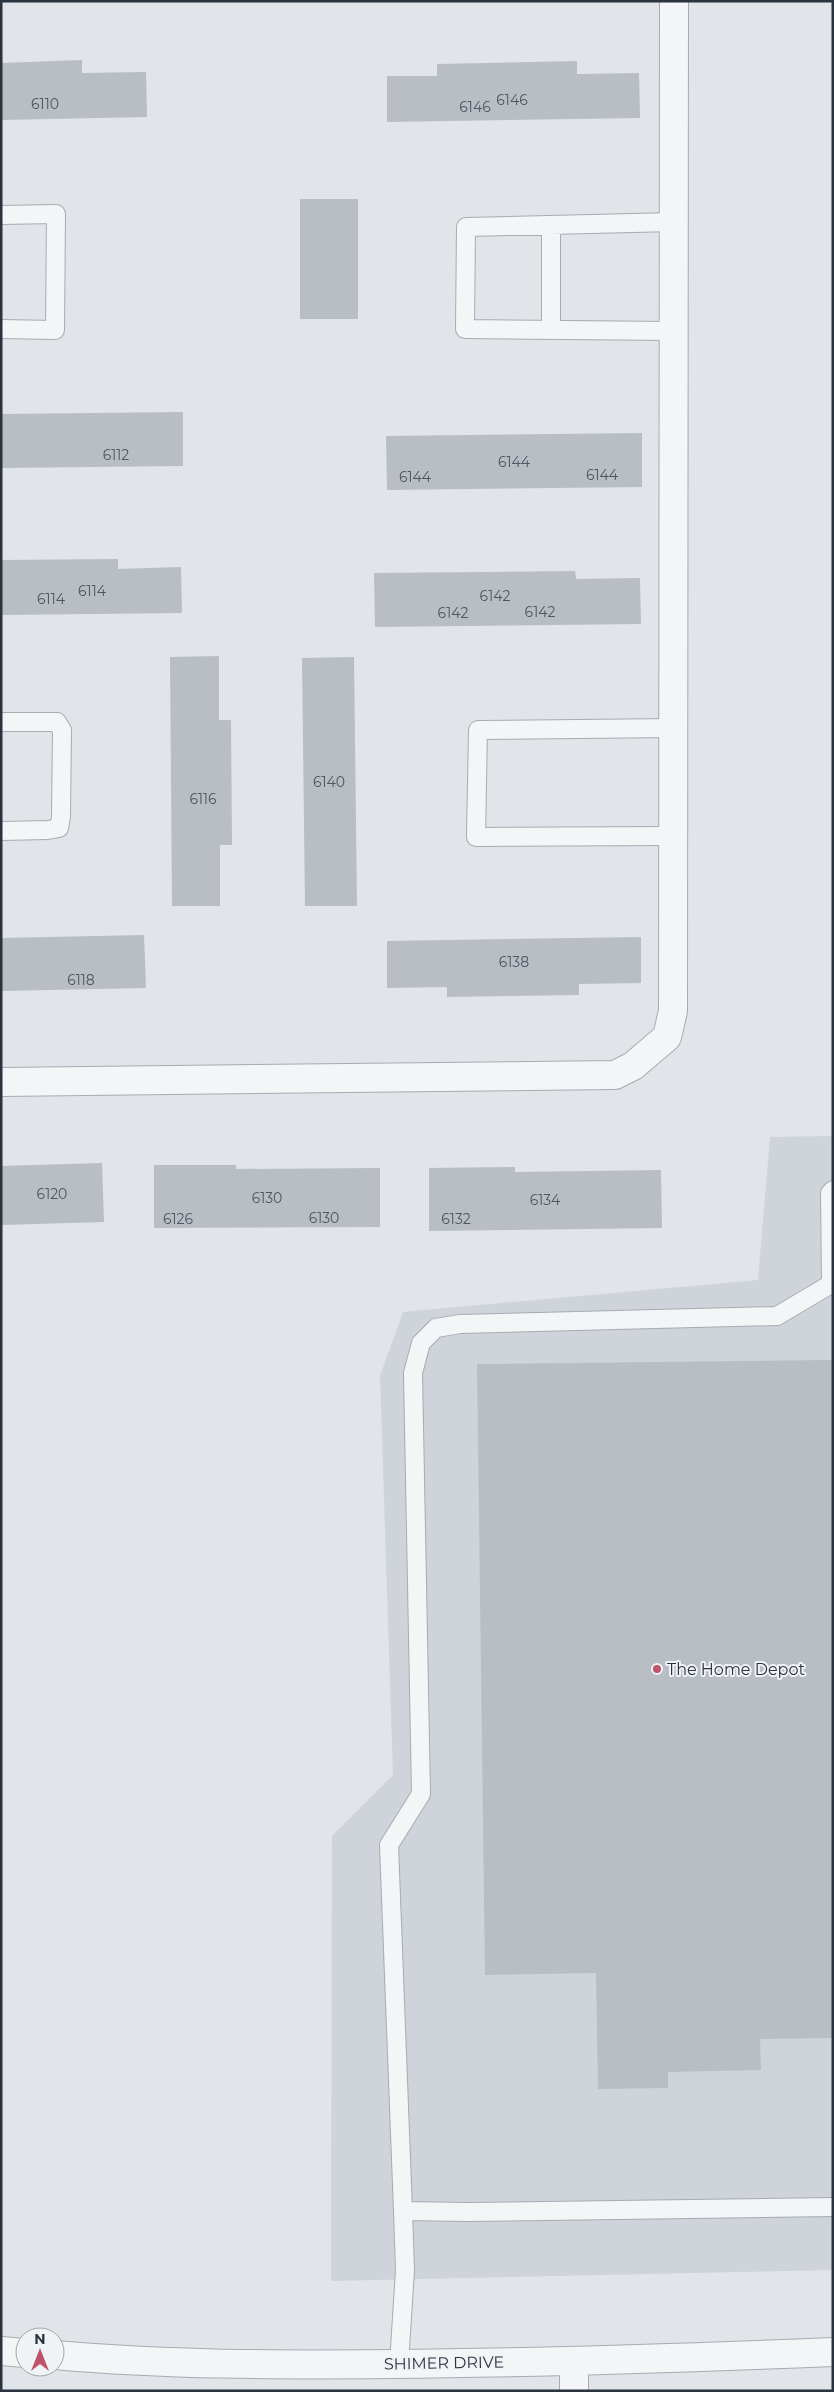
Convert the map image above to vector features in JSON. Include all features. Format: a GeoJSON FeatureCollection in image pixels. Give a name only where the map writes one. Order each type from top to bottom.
{"type":"FeatureCollection","features":[{"type":"Feature","properties":{"kind":"street"},"geometry":{"type":"LineString","coordinates":[[1,1082],[615,1074],[632,1066],[668,1037],[672,1011],[674,1]]}},
{"type":"Feature","properties":{"kind":"street"},"geometry":{"type":"LineString","coordinates":[[1,2351],[15,2352]]}},
{"type":"Feature","properties":{"kind":"street","name":"SHIMER DRIVE"},"geometry":{"type":"LineString","coordinates":[[65,2357],[267,2365],[574,2362],[833,2352]]}},
{"type":"Feature","properties":{"kind":"street"},"geometry":{"type":"LineString","coordinates":[[574,2362],[574,2391]]}},
{"type":"Feature","properties":{"kind":"lane"},"geometry":{"type":"LineString","coordinates":[[1,214],[56,214],[55,330],[1,328]]}},
{"type":"Feature","properties":{"kind":"lane"},"geometry":{"type":"LineString","coordinates":[[673,331],[465,329],[466,227],[674,222]]}},
{"type":"Feature","properties":{"kind":"lane"},"geometry":{"type":"LineString","coordinates":[[551,225],[551,330]]}},
{"type":"Feature","properties":{"kind":"lane"},"geometry":{"type":"LineString","coordinates":[[1,722],[57,722],[62,730],[62,817],[58,828],[1,831]]}},
{"type":"Feature","properties":{"kind":"lane"},"geometry":{"type":"LineString","coordinates":[[673,728],[478,730],[476,837],[673,836]]}},
{"type":"Feature","properties":{"kind":"lane"},"geometry":{"type":"LineString","coordinates":[[399,2364],[405,2270],[389,1845],[422,1794],[413,1373],[422,1343],[436,1328],[460,1324],[777,1316],[832,1284],[830,1193],[833,1190]]}},
{"type":"Feature","properties":{"kind":"lane"},"geometry":{"type":"LineString","coordinates":[[402,2211],[467,2212],[833,2207]]}},
{"type":"Feature","properties":{"kind":"shaded area"},"geometry":{"type":"Polygon","coordinates":[[[833,1136],[833,2270],[331,2281],[332,1836],[393,1775],[380,1376],[403,1312],[758,1280],[770,1137],[833,1136]]]}},
{"type":"Feature","properties":{"kind":"building"},"geometry":{"type":"Polygon","coordinates":[[[82,60],[82,73],[146,72],[147,117],[1,120],[1,63],[82,60]]]}},
{"type":"Feature","properties":{"kind":"building"},"geometry":{"type":"Polygon","coordinates":[[[577,61],[577,74],[639,73],[640,118],[387,122],[387,76],[437,76],[437,64],[577,61]]]}},
{"type":"Feature","properties":{"kind":"building"},"geometry":{"type":"Polygon","coordinates":[[[300,199],[358,199],[358,319],[300,319],[300,199]]]}},
{"type":"Feature","properties":{"kind":"building"},"geometry":{"type":"Polygon","coordinates":[[[183,412],[183,466],[1,468],[1,414],[183,412]]]}},
{"type":"Feature","properties":{"kind":"building"},"geometry":{"type":"Polygon","coordinates":[[[642,433],[642,487],[387,490],[386,436],[642,433]]]}},
{"type":"Feature","properties":{"kind":"building"},"geometry":{"type":"Polygon","coordinates":[[[118,559],[118,569],[181,567],[182,613],[1,615],[1,560],[118,559]]]}},
{"type":"Feature","properties":{"kind":"building"},"geometry":{"type":"Polygon","coordinates":[[[575,571],[576,579],[640,578],[641,624],[375,627],[374,573],[575,571]]]}},
{"type":"Feature","properties":{"kind":"building"},"geometry":{"type":"Polygon","coordinates":[[[219,656],[219,720],[231,720],[232,845],[220,845],[220,906],[172,906],[170,657],[219,656]]]}},
{"type":"Feature","properties":{"kind":"building"},"geometry":{"type":"Polygon","coordinates":[[[354,657],[357,906],[305,906],[302,658],[354,657]]]}},
{"type":"Feature","properties":{"kind":"building"},"geometry":{"type":"Polygon","coordinates":[[[144,935],[146,988],[1,991],[1,938],[144,935]]]}},
{"type":"Feature","properties":{"kind":"building"},"geometry":{"type":"Polygon","coordinates":[[[641,937],[641,983],[579,984],[579,995],[447,997],[447,987],[387,988],[387,941],[641,937]]]}},
{"type":"Feature","properties":{"kind":"building"},"geometry":{"type":"Polygon","coordinates":[[[102,1163],[104,1222],[1,1225],[1,1166],[102,1163]]]}},
{"type":"Feature","properties":{"kind":"building"},"geometry":{"type":"Polygon","coordinates":[[[154,1165],[236,1165],[236,1169],[380,1168],[380,1227],[154,1228],[154,1165]]]}},
{"type":"Feature","properties":{"kind":"building"},"geometry":{"type":"Polygon","coordinates":[[[515,1167],[515,1172],[661,1170],[662,1228],[429,1231],[429,1168],[515,1167]]]}},
{"type":"Feature","properties":{"kind":"building","name":"The Home Depot"},"geometry":{"type":"Polygon","coordinates":[[[833,1360],[833,2038],[760,2039],[761,2070],[668,2072],[668,2088],[598,2089],[596,1973],[485,1975],[477,1364],[833,1360]]]}},
{"type":"Feature","properties":{"kind":"place","name":"The Home Depot"},"geometry":{"type":"Point","coordinates":[657,1669]}}]}
